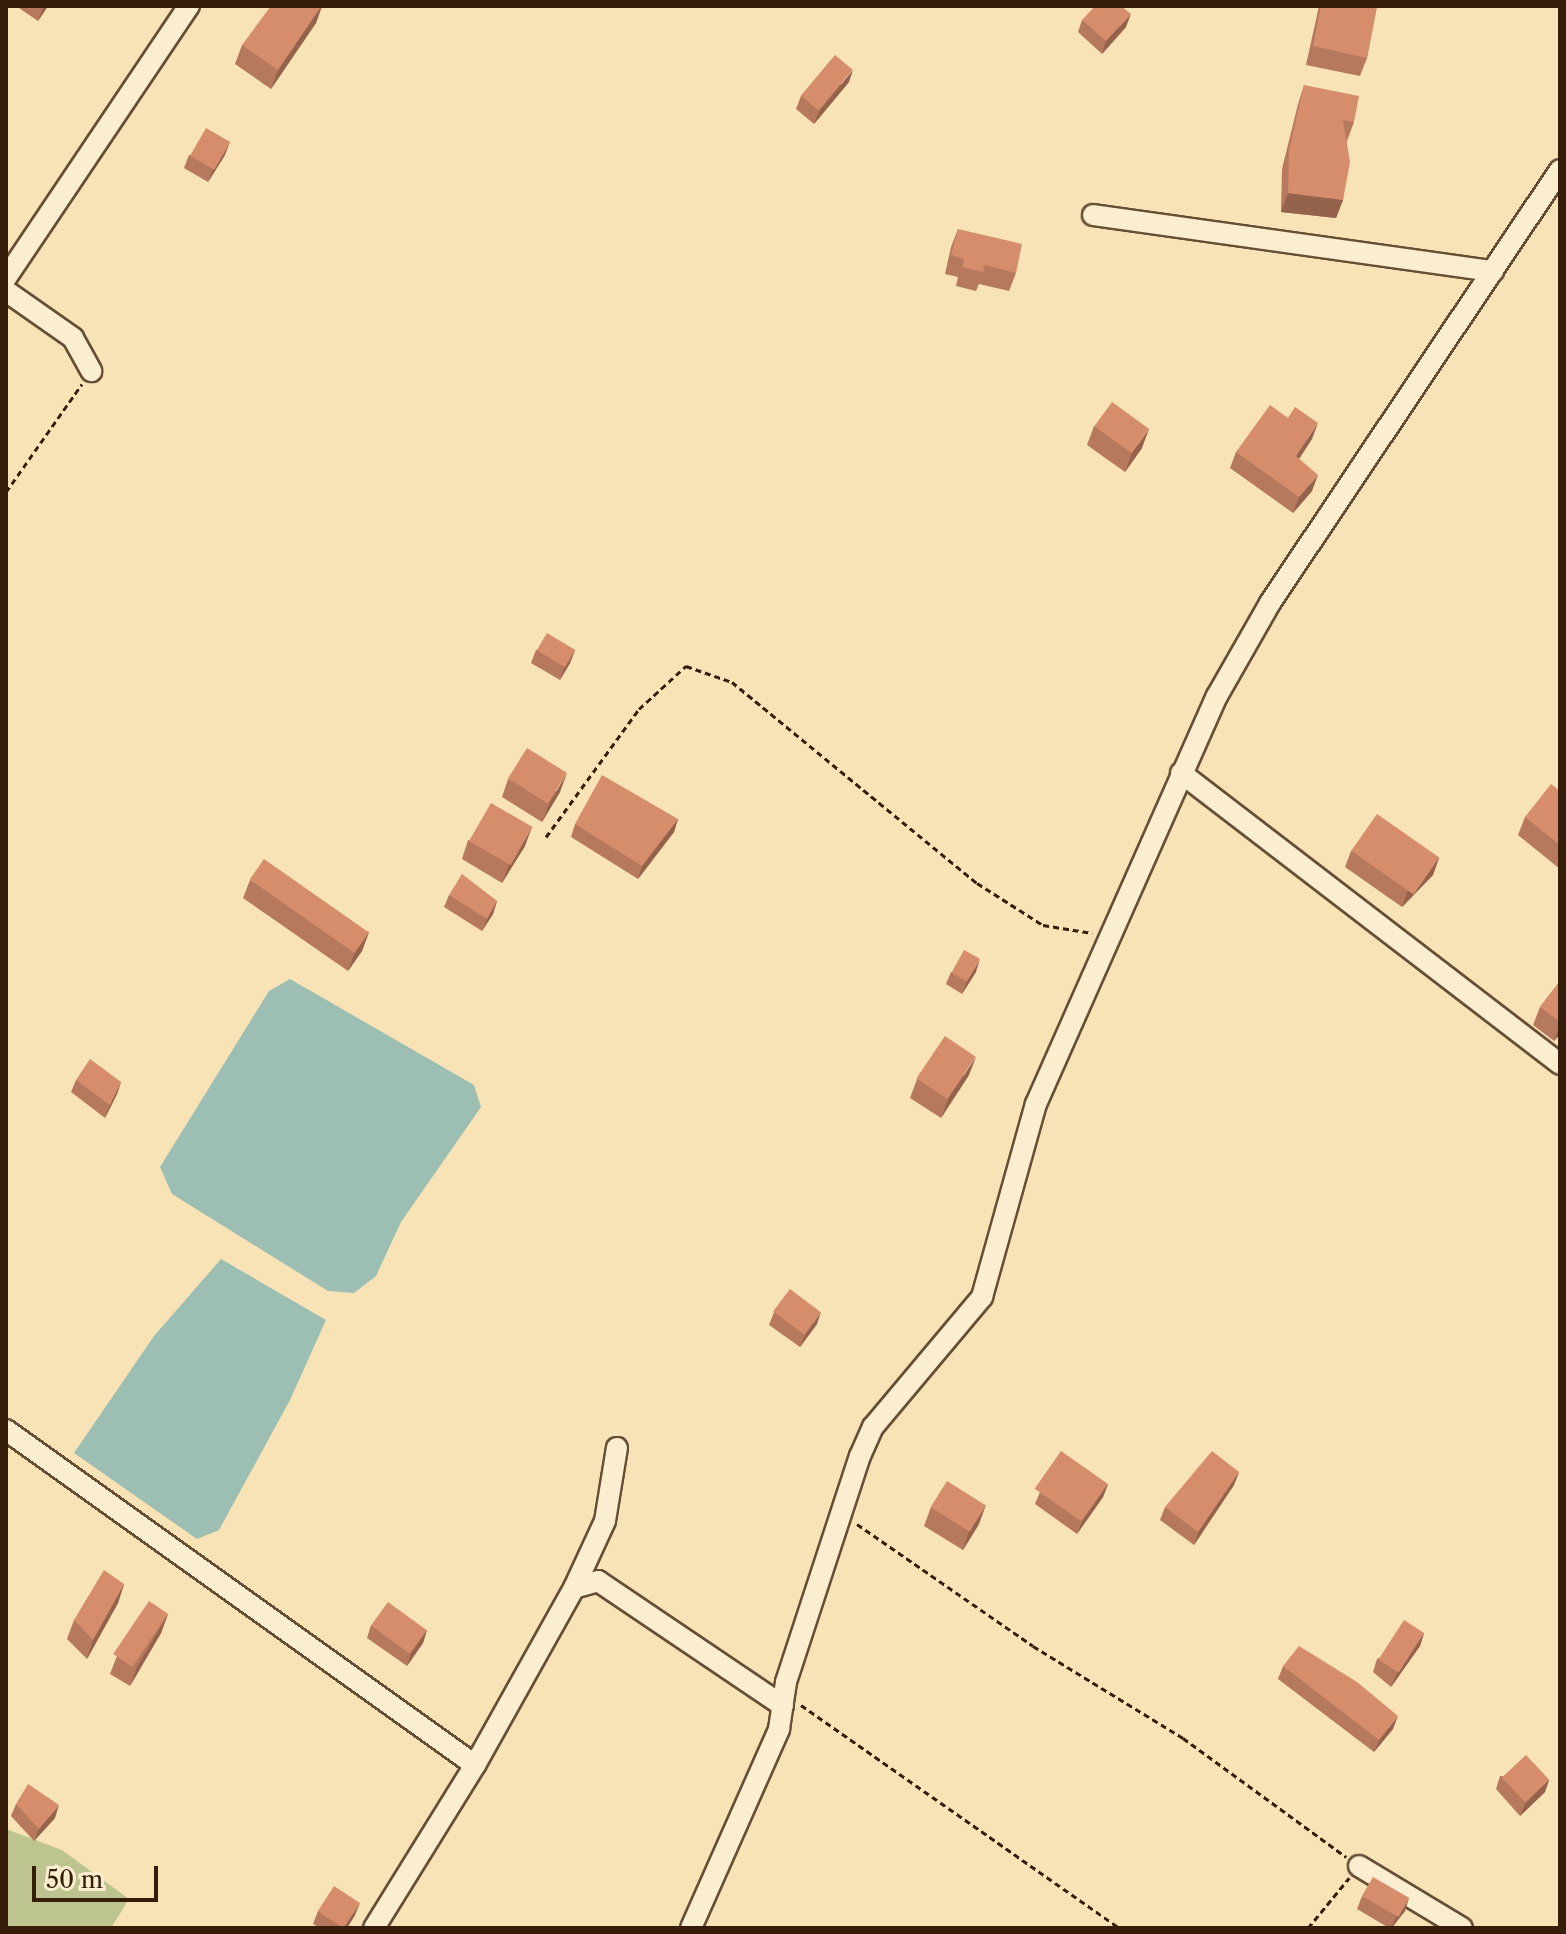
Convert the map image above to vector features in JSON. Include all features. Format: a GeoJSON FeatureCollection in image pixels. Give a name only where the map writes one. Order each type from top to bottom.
{"type":"FeatureCollection","features":[{"type":"Feature","properties":{"kind":"street"},"geometry":{"type":"LineString","coordinates":[[6,278],[189,6]]}},
{"type":"Feature","properties":{"kind":"street"},"geometry":{"type":"LineString","coordinates":[[691,1928],[763,1773],[841,1512],[873,1427],[982,1297],[1036,1104],[1181,773],[1270,603],[1560,170]]}},
{"type":"Feature","properties":{"kind":"street"},"geometry":{"type":"LineString","coordinates":[[1093,215],[1493,271]]}},
{"type":"Feature","properties":{"kind":"street"},"geometry":{"type":"LineString","coordinates":[[6,291],[73,338],[91,371]]}},
{"type":"Feature","properties":{"kind":"street"},"geometry":{"type":"LineString","coordinates":[[1181,773],[1560,1064]]}},
{"type":"Feature","properties":{"kind":"street"},"geometry":{"type":"LineString","coordinates":[[6,1430],[475,1765]]}},
{"type":"Feature","properties":{"kind":"street"},"geometry":{"type":"LineString","coordinates":[[374,1928],[475,1765],[574,1588],[605,1521],[617,1448]]}},
{"type":"Feature","properties":{"kind":"street"},"geometry":{"type":"LineString","coordinates":[[574,1588],[598,1581],[783,1700]]}},
{"type":"Feature","properties":{"kind":"street"},"geometry":{"type":"LineString","coordinates":[[1359,1866],[1462,1928]]}},
{"type":"Feature","properties":{"kind":"path"},"geometry":{"type":"LineString","coordinates":[[6,492],[91,371]]}},
{"type":"Feature","properties":{"kind":"path"},"geometry":{"type":"LineString","coordinates":[[546,837],[639,709],[686,666],[732,682],[977,883],[1043,925],[1108,935]]}},
{"type":"Feature","properties":{"kind":"path"},"geometry":{"type":"LineString","coordinates":[[841,1512],[1033,1646],[1183,1738],[1359,1866],[1308,1928]]}},
{"type":"Feature","properties":{"kind":"path"},"geometry":{"type":"LineString","coordinates":[[783,1700],[1120,1928]]}},
{"type":"Feature","properties":{"kind":"green space"},"geometry":{"type":"Polygon","coordinates":[[[6,1829],[62,1850],[129,1899],[111,1928],[6,1928],[6,1829]]]}},
{"type":"Feature","properties":{"kind":"water"},"geometry":{"type":"Polygon","coordinates":[[[290,979],[474,1085],[481,1107],[401,1222],[376,1276],[354,1293],[328,1291],[172,1194],[160,1167],[269,991],[290,979]]]}},
{"type":"Feature","properties":{"kind":"water"},"geometry":{"type":"Polygon","coordinates":[[[221,1259],[326,1320],[290,1400],[219,1530],[197,1539],[74,1453],[154,1336],[221,1259]]]}},
{"type":"Feature","properties":{"kind":"building"},"geometry":{"type":"Polygon","coordinates":[[[271,6],[321,6],[278,70],[242,45],[271,6]]]}},
{"type":"Feature","properties":{"kind":"building"},"geometry":{"type":"Polygon","coordinates":[[[1095,6],[1121,6],[1131,14],[1106,41],[1082,20],[1095,6]]]}},
{"type":"Feature","properties":{"kind":"building"},"geometry":{"type":"Polygon","coordinates":[[[1321,6],[1377,6],[1367,58],[1313,46],[1321,6]]]}},
{"type":"Feature","properties":{"kind":"building"},"geometry":{"type":"Polygon","coordinates":[[[835,55],[853,70],[819,110],[801,96],[835,55]]]}},
{"type":"Feature","properties":{"kind":"building"},"geometry":{"type":"Polygon","coordinates":[[[1304,85],[1359,96],[1354,122],[1343,120],[1350,162],[1343,200],[1288,193],[1289,150],[1304,85]]]}},
{"type":"Feature","properties":{"kind":"building"},"geometry":{"type":"Polygon","coordinates":[[[206,128],[230,142],[214,170],[190,156],[206,128]]]}},
{"type":"Feature","properties":{"kind":"building"},"geometry":{"type":"Polygon","coordinates":[[[958,229],[1022,244],[1016,273],[985,265],[983,272],[962,267],[964,259],[951,255],[958,229]]]}},
{"type":"Feature","properties":{"kind":"building"},"geometry":{"type":"Polygon","coordinates":[[[1112,402],[1149,429],[1132,453],[1094,426],[1112,402]]]}},
{"type":"Feature","properties":{"kind":"building"},"geometry":{"type":"Polygon","coordinates":[[[1270,405],[1288,418],[1295,407],[1318,423],[1296,456],[1318,475],[1299,497],[1236,452],[1270,405]]]}},
{"type":"Feature","properties":{"kind":"building"},"geometry":{"type":"Polygon","coordinates":[[[547,633],[575,650],[565,667],[537,650],[547,633]]]}},
{"type":"Feature","properties":{"kind":"building"},"geometry":{"type":"Polygon","coordinates":[[[527,748],[567,773],[548,803],[508,779],[527,748]]]}},
{"type":"Feature","properties":{"kind":"building"},"geometry":{"type":"Polygon","coordinates":[[[602,775],[678,819],[642,866],[575,824],[602,775]]]}},
{"type":"Feature","properties":{"kind":"building"},"geometry":{"type":"Polygon","coordinates":[[[1551,784],[1560,791],[1560,845],[1525,817],[1551,784]]]}},
{"type":"Feature","properties":{"kind":"building"},"geometry":{"type":"Polygon","coordinates":[[[491,803],[533,827],[511,865],[469,841],[491,803]]]}},
{"type":"Feature","properties":{"kind":"building"},"geometry":{"type":"Polygon","coordinates":[[[1377,814],[1439,858],[1413,894],[1351,851],[1377,814]]]}},
{"type":"Feature","properties":{"kind":"building"},"geometry":{"type":"Polygon","coordinates":[[[264,859],[369,932],[355,953],[250,879],[264,859]]]}},
{"type":"Feature","properties":{"kind":"building"},"geometry":{"type":"Polygon","coordinates":[[[462,874],[497,901],[487,919],[449,895],[462,874]]]}},
{"type":"Feature","properties":{"kind":"building"},"geometry":{"type":"Polygon","coordinates":[[[964,950],[980,959],[967,981],[951,973],[964,950]]]}},
{"type":"Feature","properties":{"kind":"building"},"geometry":{"type":"Polygon","coordinates":[[[1560,981],[1560,1022],[1540,1007],[1560,981]]]}},
{"type":"Feature","properties":{"kind":"building"},"geometry":{"type":"Polygon","coordinates":[[[945,1036],[976,1057],[947,1099],[916,1078],[945,1036]]]}},
{"type":"Feature","properties":{"kind":"building"},"geometry":{"type":"Polygon","coordinates":[[[90,1059],[121,1082],[110,1105],[76,1080],[90,1059]]]}},
{"type":"Feature","properties":{"kind":"building"},"geometry":{"type":"Polygon","coordinates":[[[790,1289],[821,1312],[804,1335],[773,1311],[790,1289]]]}},
{"type":"Feature","properties":{"kind":"building"},"geometry":{"type":"Polygon","coordinates":[[[1061,1451],[1108,1484],[1081,1521],[1035,1489],[1061,1451]]]}},
{"type":"Feature","properties":{"kind":"building"},"geometry":{"type":"Polygon","coordinates":[[[1212,1451],[1239,1472],[1198,1532],[1165,1507],[1212,1451]]]}},
{"type":"Feature","properties":{"kind":"building"},"geometry":{"type":"Polygon","coordinates":[[[947,1481],[986,1505],[970,1532],[931,1507],[947,1481]]]}},
{"type":"Feature","properties":{"kind":"building"},"geometry":{"type":"Polygon","coordinates":[[[104,1570],[124,1584],[93,1640],[74,1620],[104,1570]]]}},
{"type":"Feature","properties":{"kind":"building"},"geometry":{"type":"Polygon","coordinates":[[[149,1601],[168,1614],[132,1667],[113,1654],[149,1601]]]}},
{"type":"Feature","properties":{"kind":"building"},"geometry":{"type":"Polygon","coordinates":[[[388,1602],[427,1630],[410,1654],[371,1625],[388,1602]]]}},
{"type":"Feature","properties":{"kind":"building"},"geometry":{"type":"Polygon","coordinates":[[[1404,1620],[1424,1633],[1399,1672],[1378,1659],[1404,1620]]]}},
{"type":"Feature","properties":{"kind":"building"},"geometry":{"type":"Polygon","coordinates":[[[1299,1646],[1357,1682],[1398,1716],[1379,1740],[1283,1666],[1299,1646]]]}},
{"type":"Feature","properties":{"kind":"building"},"geometry":{"type":"Polygon","coordinates":[[[1526,1755],[1549,1780],[1525,1802],[1502,1778],[1526,1755]]]}},
{"type":"Feature","properties":{"kind":"building"},"geometry":{"type":"Polygon","coordinates":[[[28,1784],[59,1805],[39,1829],[16,1804],[28,1784]]]}},
{"type":"Feature","properties":{"kind":"building"},"geometry":{"type":"Polygon","coordinates":[[[1373,1877],[1409,1898],[1398,1917],[1362,1896],[1373,1877]]]}},
{"type":"Feature","properties":{"kind":"building"},"geometry":{"type":"Polygon","coordinates":[[[334,1886],[360,1903],[344,1928],[318,1911],[334,1886]]]}}]}
